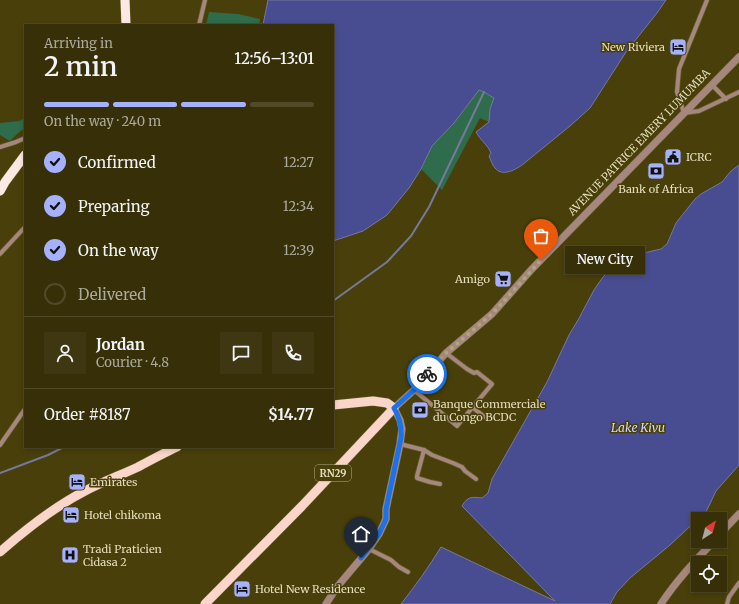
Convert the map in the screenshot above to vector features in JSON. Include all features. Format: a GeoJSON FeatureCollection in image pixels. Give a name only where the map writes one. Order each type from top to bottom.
{"type":"FeatureCollection","features":[{"type":"Feature","properties":{"kind":"highway"},"geometry":{"type":"LineString","coordinates":[[125,0],[126,24]]}},
{"type":"Feature","properties":{"kind":"highway"},"geometry":{"type":"LineString","coordinates":[[0,191],[24,156]]}},
{"type":"Feature","properties":{"kind":"main road"},"geometry":{"type":"LineString","coordinates":[[334,405],[373,401],[387,403],[394,408]]}},
{"type":"Feature","properties":{"kind":"main road","name":"AVENUE PATRICE EMERY LUMUMBA"},"geometry":{"type":"LineString","coordinates":[[206,604],[302,506],[394,408]]}},
{"type":"Feature","properties":{"kind":"main road"},"geometry":{"type":"LineString","coordinates":[[0,552],[18,536],[72,498],[175,448]]}},
{"type":"Feature","properties":{"kind":"street"},"geometry":{"type":"LineString","coordinates":[[199,24],[205,0]]}},
{"type":"Feature","properties":{"kind":"street"},"geometry":{"type":"LineString","coordinates":[[707,0],[679,69],[678,92],[684,113],[699,111],[739,92]]}},
{"type":"Feature","properties":{"kind":"street","name":"AVENUE PATRICE EMERY LUMUMBA"},"geometry":{"type":"LineString","coordinates":[[394,408],[414,390],[446,353],[492,314],[531,270],[739,57]]}},
{"type":"Feature","properties":{"kind":"street"},"geometry":{"type":"LineString","coordinates":[[712,85],[726,99]]}},
{"type":"Feature","properties":{"kind":"street"},"geometry":{"type":"LineString","coordinates":[[0,147],[24,138]]}},
{"type":"Feature","properties":{"kind":"street"},"geometry":{"type":"LineString","coordinates":[[0,254],[24,228]]}},
{"type":"Feature","properties":{"kind":"street"},"geometry":{"type":"LineString","coordinates":[[414,390],[457,426],[492,384],[477,372],[474,373],[467,369],[446,353]]}},
{"type":"Feature","properties":{"kind":"street"},"geometry":{"type":"LineString","coordinates":[[472,407],[486,418]]}},
{"type":"Feature","properties":{"kind":"street"},"geometry":{"type":"LineString","coordinates":[[326,604],[379,534],[386,519],[389,491],[402,429],[400,420],[394,408]]}},
{"type":"Feature","properties":{"kind":"street"},"geometry":{"type":"LineString","coordinates":[[0,445],[24,410]]}},
{"type":"Feature","properties":{"kind":"street"},"geometry":{"type":"LineString","coordinates":[[400,444],[424,450],[432,455],[462,467],[476,479]]}},
{"type":"Feature","properties":{"kind":"street"},"geometry":{"type":"LineString","coordinates":[[424,450],[416,476],[417,478],[440,484]]}},
{"type":"Feature","properties":{"kind":"street"},"geometry":{"type":"LineString","coordinates":[[727,527],[739,514]]}},
{"type":"Feature","properties":{"kind":"street"},"geometry":{"type":"LineString","coordinates":[[369,548],[391,560],[408,572]]}},
{"type":"Feature","properties":{"kind":"street"},"geometry":{"type":"LineString","coordinates":[[661,604],[678,580],[708,548]]}},
{"type":"Feature","properties":{"kind":"street"},"geometry":{"type":"LineString","coordinates":[[727,604],[729,597],[739,583]]}},
{"type":"Feature","properties":{"kind":"green space"},"geometry":{"type":"Polygon","coordinates":[[[209,12],[238,14],[260,19],[259,24],[206,24],[209,12]]]}},
{"type":"Feature","properties":{"kind":"green space"},"geometry":{"type":"Polygon","coordinates":[[[479,90],[495,98],[490,109],[489,122],[480,118],[442,190],[421,169],[432,146],[454,123],[479,90]]]}},
{"type":"Feature","properties":{"kind":"green space"},"geometry":{"type":"Polygon","coordinates":[[[24,118],[24,129],[10,141],[0,135],[0,123],[20,121],[24,118]]]}},
{"type":"Feature","properties":{"kind":"water"},"geometry":{"type":"Polygon","coordinates":[[[268,0],[666,0],[626,52],[590,108],[522,165],[512,171],[501,172],[498,171],[493,165],[489,156],[491,153],[490,150],[476,132],[489,122],[490,109],[494,98],[479,90],[454,123],[432,146],[421,169],[409,188],[387,215],[363,231],[334,241],[334,24],[263,24],[268,0]]]}},
{"type":"Feature","properties":{"kind":"water","name":"Lake Kivu"},"geometry":{"type":"Polygon","coordinates":[[[739,165],[739,465],[716,491],[707,510],[705,512],[691,512],[691,525],[630,578],[617,592],[610,604],[401,604],[432,562],[441,547],[555,601],[462,506],[466,500],[472,497],[482,498],[488,493],[492,479],[547,382],[569,335],[603,277],[617,264],[631,256],[661,249],[667,244],[676,223],[695,199],[722,182],[731,171],[739,165]]]}},
{"type":"Feature","properties":{"kind":"waterway"},"geometry":{"type":"LineString","coordinates":[[334,300],[387,262],[411,236],[429,207],[484,92]]}},
{"type":"Feature","properties":{"kind":"waterway"},"geometry":{"type":"LineString","coordinates":[[0,473],[48,455],[62,448]]}},
{"type":"Feature","properties":{"kind":"way so far"},"geometry":{"type":"LineString","coordinates":[[427,374],[446,353],[492,314],[541,260]]}},
{"type":"Feature","properties":{"kind":"place","name":"New Riviera"},"geometry":{"type":"Point","coordinates":[678,47]}},
{"type":"Feature","properties":{"kind":"place","name":"ICRC"},"geometry":{"type":"Point","coordinates":[673,157]}},
{"type":"Feature","properties":{"kind":"place","name":"Bank of Africa"},"geometry":{"type":"Point","coordinates":[656,171]}},
{"type":"Feature","properties":{"kind":"place","name":"New City"},"geometry":{"type":"Point","coordinates":[541,260]}},
{"type":"Feature","properties":{"kind":"place","name":"Amigo"},"geometry":{"type":"Point","coordinates":[503,279]}},
{"type":"Feature","properties":{"kind":"place","name":"Banque Commerciale du Congo BCDC"},"geometry":{"type":"Point","coordinates":[420,410]}},
{"type":"Feature","properties":{"kind":"place","name":"Emirates"},"geometry":{"type":"Point","coordinates":[77,482]}},
{"type":"Feature","properties":{"kind":"place","name":"Hotel chikoma"},"geometry":{"type":"Point","coordinates":[71,515]}},
{"type":"Feature","properties":{"kind":"place","name":"Tradi Praticien Cidasa 2"},"geometry":{"type":"Point","coordinates":[70,555]}},
{"type":"Feature","properties":{"kind":"place","name":"Hotel New Residence"},"geometry":{"type":"Point","coordinates":[242,589]}},
{"type":"Feature","properties":{"kind":"route"},"geometry":{"type":"LineString","coordinates":[[361,558],[379,534],[386,519],[389,491],[402,429],[398,414],[394,408],[414,390],[427,374]]}}]}
